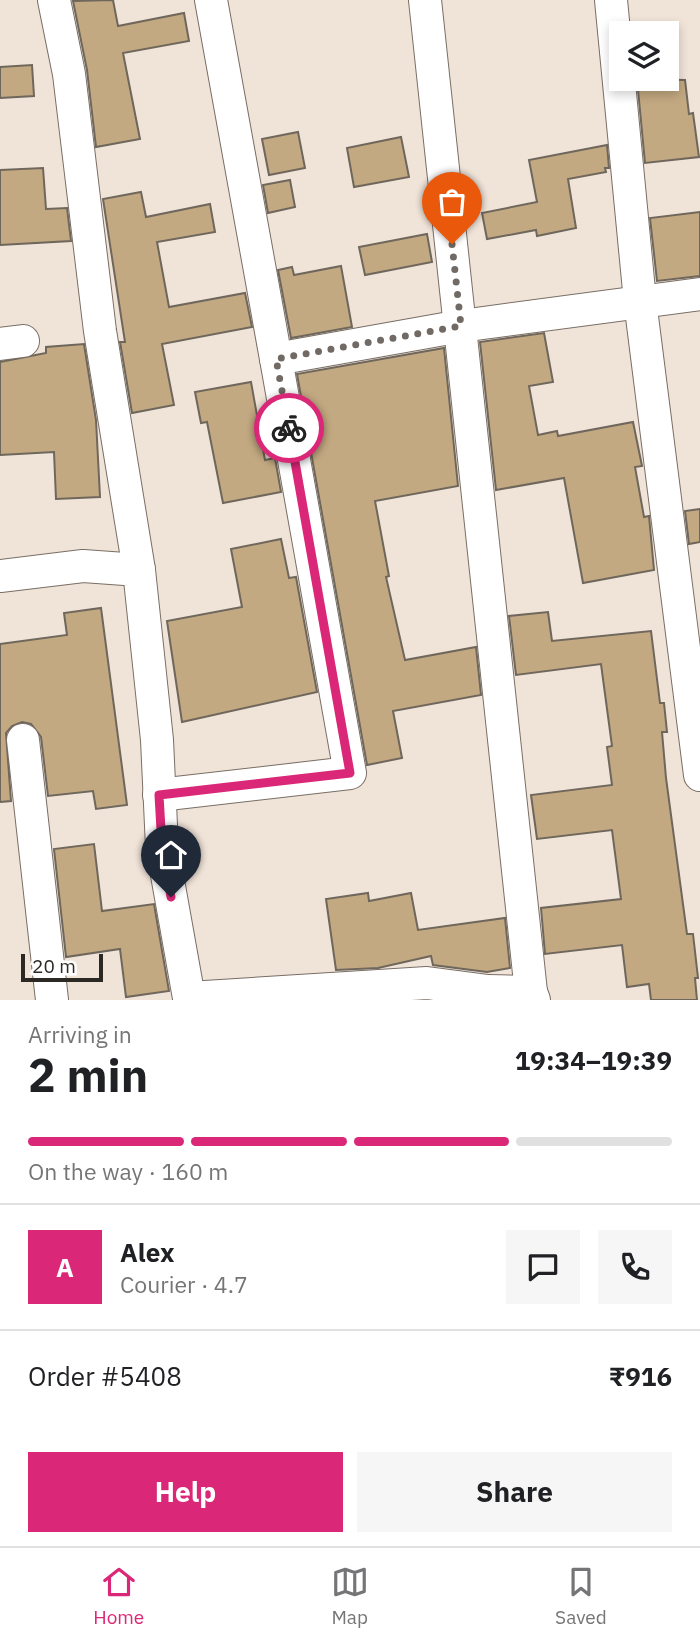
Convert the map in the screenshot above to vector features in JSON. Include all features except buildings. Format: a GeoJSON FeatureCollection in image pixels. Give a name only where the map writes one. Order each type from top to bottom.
{"type":"FeatureCollection","features":[{"type":"Feature","properties":{"kind":"street"},"geometry":{"type":"LineString","coordinates":[[54,0],[69,74],[100,331],[139,569],[151,673],[162,847],[179,999],[427,983],[532,996],[425,0]]}},
{"type":"Feature","properties":{"kind":"street"},"geometry":{"type":"LineString","coordinates":[[159,795],[350,773],[211,0]]}},
{"type":"Feature","properties":{"kind":"street"},"geometry":{"type":"LineString","coordinates":[[611,0],[640,301],[700,775]]}},
{"type":"Feature","properties":{"kind":"street"},"geometry":{"type":"LineString","coordinates":[[276,359],[461,326],[700,293]]}},
{"type":"Feature","properties":{"kind":"street"},"geometry":{"type":"LineString","coordinates":[[0,576],[83,566],[139,569]]}},
{"type":"Feature","properties":{"kind":"street"},"geometry":{"type":"LineString","coordinates":[[23,740],[52,1000]]}},
{"type":"Feature","properties":{"kind":"way so far"},"geometry":{"type":"LineString","coordinates":[[289,428],[276,359],[461,326],[452,244]]}},
{"type":"Feature","properties":{"kind":"route"},"geometry":{"type":"LineString","coordinates":[[171,897],[162,847],[159,795],[350,773],[289,428]]}}]}
